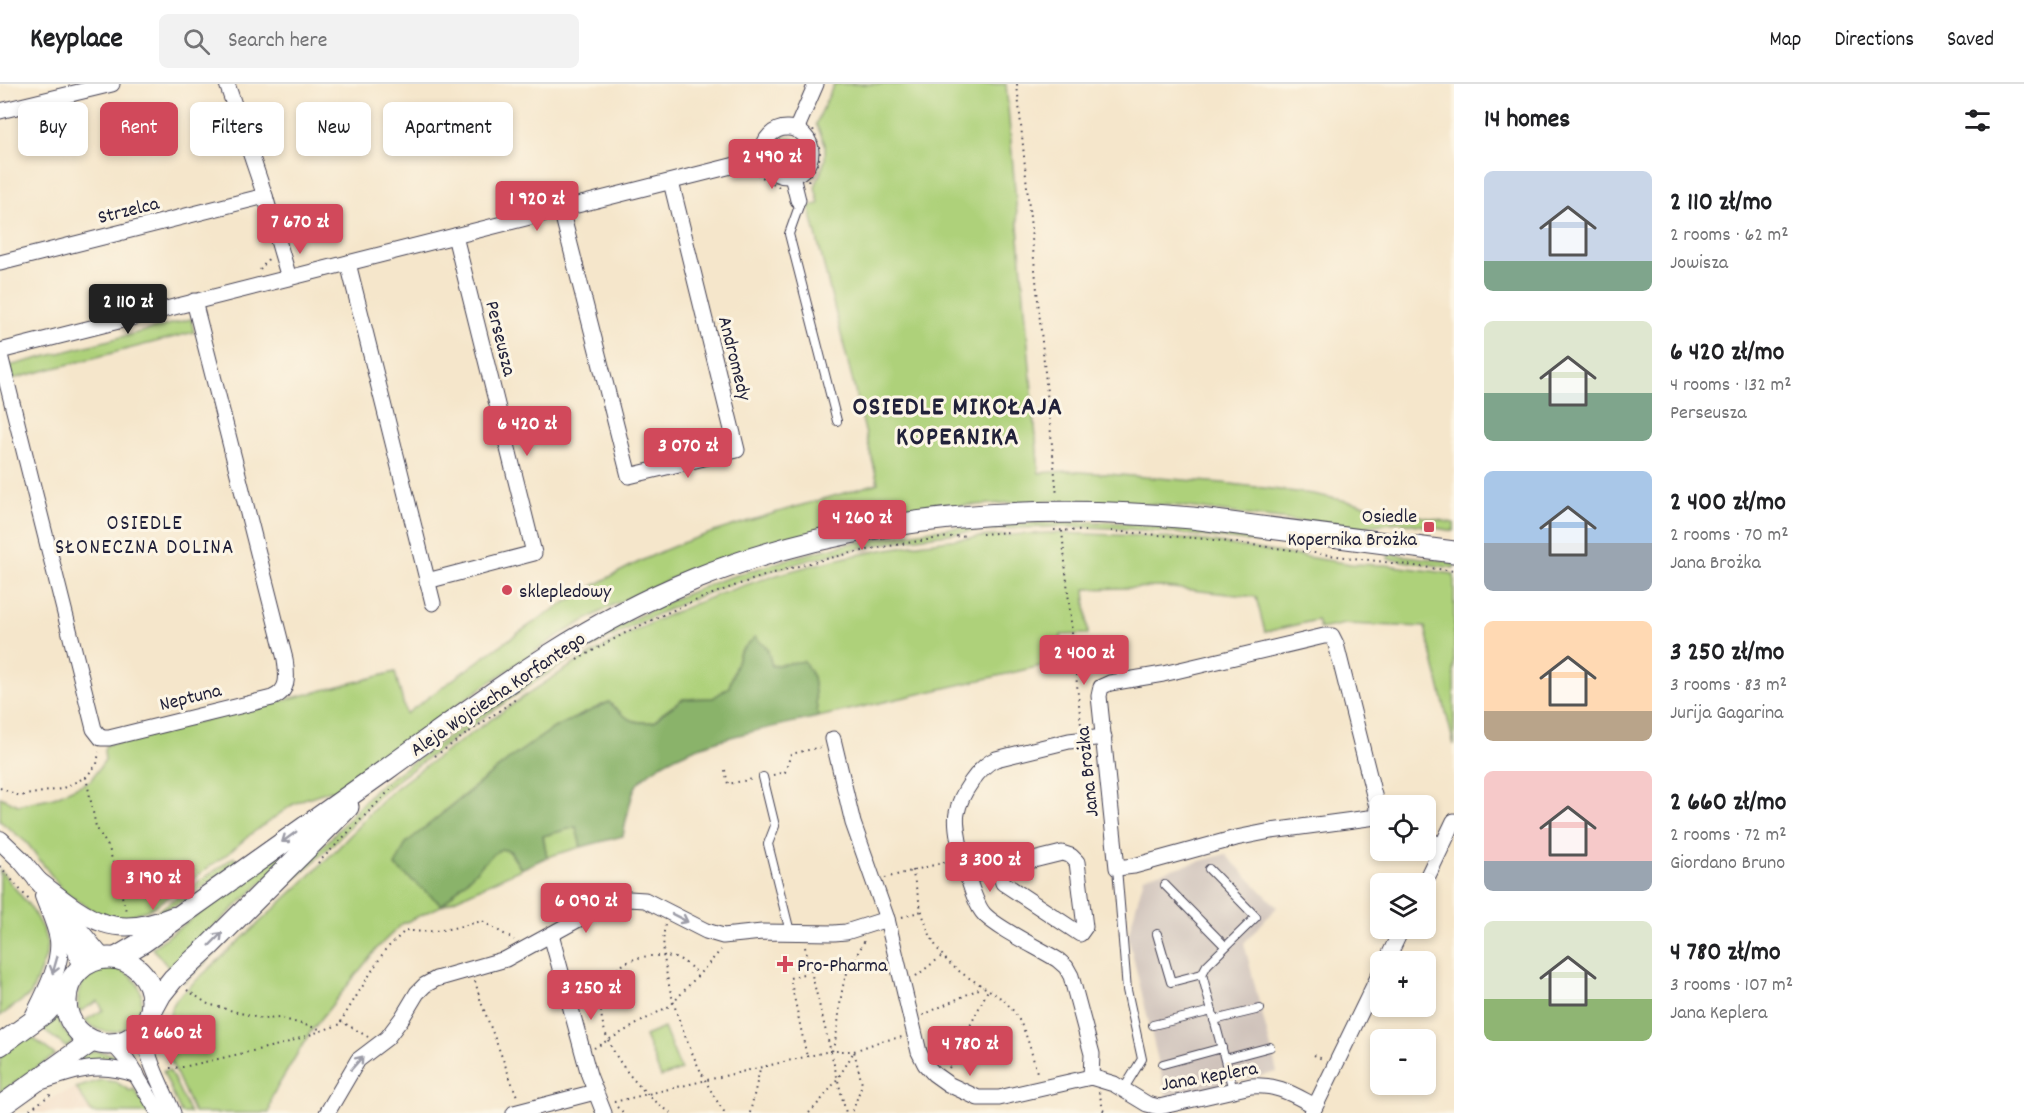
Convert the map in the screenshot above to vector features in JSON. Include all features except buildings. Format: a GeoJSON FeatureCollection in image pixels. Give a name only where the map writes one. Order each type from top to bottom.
{"type":"FeatureCollection","features":[{"type":"Feature","properties":{"kind":"main road","name":"Aleja Wojciecha Korfantego"},"geometry":{"type":"LineString","coordinates":[[153,1020],[161,994],[173,979],[394,775],[526,669],[563,645],[634,607],[717,570],[789,548],[896,525],[979,514],[1057,524],[1150,514],[1454,552]]}},
{"type":"Feature","properties":{"kind":"main road","name":"Aleja Wojciecha Korfantego"},"geometry":{"type":"LineString","coordinates":[[109,958],[143,942],[186,911],[394,775]]}},
{"type":"Feature","properties":{"kind":"main road"},"geometry":{"type":"LineString","coordinates":[[0,1045],[46,1012],[67,989],[81,967],[91,962],[109,958],[130,963],[141,972],[149,985],[153,1020],[136,1035],[125,1041],[103,1043],[27,1087],[0,1107]]}},
{"type":"Feature","properties":{"kind":"main road"},"geometry":{"type":"LineString","coordinates":[[67,989],[68,1014],[73,1025],[82,1035],[103,1043]]}},
{"type":"Feature","properties":{"kind":"street"},"geometry":{"type":"LineString","coordinates":[[0,111],[90,87],[111,84]]}},
{"type":"Feature","properties":{"kind":"street"},"geometry":{"type":"LineString","coordinates":[[227,84],[266,196],[289,278]]}},
{"type":"Feature","properties":{"kind":"street"},"geometry":{"type":"LineString","coordinates":[[796,130],[816,84]]}},
{"type":"Feature","properties":{"kind":"street"},"geometry":{"type":"LineString","coordinates":[[787,128],[796,130],[807,140],[811,154],[805,168],[792,176],[777,175],[771,171],[763,158],[766,141],[778,130],[787,128]]}},
{"type":"Feature","properties":{"kind":"street"},"geometry":{"type":"LineString","coordinates":[[101,738],[94,729],[0,353],[194,301],[763,158]]}},
{"type":"Feature","properties":{"kind":"street"},"geometry":{"type":"LineString","coordinates":[[792,176],[798,200]]}},
{"type":"Feature","properties":{"kind":"street","name":"Andromedy"},"geometry":{"type":"LineString","coordinates":[[561,209],[629,476],[737,450],[671,182]]}},
{"type":"Feature","properties":{"kind":"street","name":"Strzelca"},"geometry":{"type":"LineString","coordinates":[[0,263],[266,196]]}},
{"type":"Feature","properties":{"kind":"street","name":"Perseusza"},"geometry":{"type":"LineString","coordinates":[[427,581],[534,553],[455,236]]}},
{"type":"Feature","properties":{"kind":"street"},"geometry":{"type":"LineString","coordinates":[[348,263],[432,603]]}},
{"type":"Feature","properties":{"kind":"street","name":"Neptuna"},"geometry":{"type":"LineString","coordinates":[[101,738],[109,738],[272,698],[282,691],[286,684],[285,659],[194,301]]}},
{"type":"Feature","properties":{"kind":"street","name":"Jana Brożka"},"geometry":{"type":"LineString","coordinates":[[1370,819],[1271,831],[1236,838],[1134,866],[1117,868],[1099,696],[1101,687],[1110,683],[1163,674],[1332,636],[1336,644],[1374,795]]}},
{"type":"Feature","properties":{"kind":"street"},"geometry":{"type":"LineString","coordinates":[[834,743],[852,823],[873,881],[882,921],[902,981],[912,1027],[925,1064],[943,1081],[969,1095],[988,1099],[1041,1088],[1094,1082],[1092,1054],[1075,988],[1066,968],[1058,960],[985,916],[979,908],[973,896],[956,825],[960,802],[986,763],[1006,756],[1104,737]]}},
{"type":"Feature","properties":{"kind":"street"},"geometry":{"type":"LineString","coordinates":[[1429,873],[1454,821]]}},
{"type":"Feature","properties":{"kind":"street"},"geometry":{"type":"LineString","coordinates":[[0,840],[21,860],[109,958]]}},
{"type":"Feature","properties":{"kind":"street"},"geometry":{"type":"LineString","coordinates":[[1436,843],[1442,846]]}},
{"type":"Feature","properties":{"kind":"street"},"geometry":{"type":"LineString","coordinates":[[968,876],[1062,853],[1071,856],[1077,862],[1085,927],[1080,934],[1003,883],[999,869]]}},
{"type":"Feature","properties":{"kind":"street"},"geometry":{"type":"LineString","coordinates":[[38,880],[89,919],[110,925],[137,926],[159,922],[186,911]]}},
{"type":"Feature","properties":{"kind":"street"},"geometry":{"type":"LineString","coordinates":[[38,880],[78,951],[81,967]]}},
{"type":"Feature","properties":{"kind":"street"},"geometry":{"type":"LineString","coordinates":[[31,1023],[57,962],[59,949],[56,928],[38,880]]}},
{"type":"Feature","properties":{"kind":"street"},"geometry":{"type":"LineString","coordinates":[[327,1113],[352,1067],[394,1030],[417,993],[425,985],[435,979],[506,959],[599,908],[629,899],[645,900],[706,931],[723,936],[762,932],[834,933],[882,921]]}},
{"type":"Feature","properties":{"kind":"street"},"geometry":{"type":"LineString","coordinates":[[551,935],[583,1055],[604,1113]]}},
{"type":"Feature","properties":{"kind":"street"},"geometry":{"type":"LineString","coordinates":[[1314,1109],[1370,994]]}},
{"type":"Feature","properties":{"kind":"street"},"geometry":{"type":"LineString","coordinates":[[153,1020],[144,1033],[148,1052],[173,1113]]}},
{"type":"Feature","properties":{"kind":"street"},"geometry":{"type":"LineString","coordinates":[[103,1043],[128,1060],[159,1113]]}},
{"type":"Feature","properties":{"kind":"street"},"geometry":{"type":"LineString","coordinates":[[27,1087],[76,1071],[104,1066],[137,1075]]}},
{"type":"Feature","properties":{"kind":"street","name":"Jana Keplera"},"geometry":{"type":"LineString","coordinates":[[1094,1082],[1101,1079],[1147,1104],[1159,1107],[1264,1085],[1279,1088],[1314,1109]]}},
{"type":"Feature","properties":{"kind":"street"},"geometry":{"type":"LineString","coordinates":[[518,1112],[595,1092]]}},
{"type":"Feature","properties":{"kind":"lane"},"geometry":{"type":"LineString","coordinates":[[798,200],[799,206],[789,234],[837,421]]}},
{"type":"Feature","properties":{"kind":"lane"},"geometry":{"type":"LineString","coordinates":[[763,777],[775,826],[768,844],[796,932]]}},
{"type":"Feature","properties":{"kind":"lane"},"geometry":{"type":"LineString","coordinates":[[1117,868],[1127,990],[1142,1059],[1123,1090]]}},
{"type":"Feature","properties":{"kind":"lane"},"geometry":{"type":"LineString","coordinates":[[1209,869],[1256,917],[1225,946],[1207,965],[1202,974],[1233,1090]]}},
{"type":"Feature","properties":{"kind":"lane"},"geometry":{"type":"LineString","coordinates":[[1165,885],[1225,946]]}},
{"type":"Feature","properties":{"kind":"lane"},"geometry":{"type":"LineString","coordinates":[[1157,934],[1171,982],[1202,974]]}},
{"type":"Feature","properties":{"kind":"lane"},"geometry":{"type":"LineString","coordinates":[[1214,1020],[1260,1009]]}},
{"type":"Feature","properties":{"kind":"lane"},"geometry":{"type":"LineString","coordinates":[[1153,1025],[1212,1011]]}},
{"type":"Feature","properties":{"kind":"lane"},"geometry":{"type":"LineString","coordinates":[[1225,1059],[1270,1047]]}},
{"type":"Feature","properties":{"kind":"lane"},"geometry":{"type":"LineString","coordinates":[[1163,1064],[1222,1048]]}},
{"type":"Feature","properties":{"kind":"path"},"geometry":{"type":"LineString","coordinates":[[1017,84],[1057,524],[1083,740]]}},
{"type":"Feature","properties":{"kind":"path"},"geometry":{"type":"LineString","coordinates":[[259,272],[269,256]]}},
{"type":"Feature","properties":{"kind":"path"},"geometry":{"type":"LineString","coordinates":[[1057,524],[1090,531]]}},
{"type":"Feature","properties":{"kind":"path"},"geometry":{"type":"LineString","coordinates":[[981,534],[1012,531]]}},
{"type":"Feature","properties":{"kind":"path"},"geometry":{"type":"LineString","coordinates":[[1112,531],[1206,539],[1454,571]]}},
{"type":"Feature","properties":{"kind":"path"},"geometry":{"type":"LineString","coordinates":[[574,661],[659,616],[754,578],[798,565],[883,546],[970,534]]}},
{"type":"Feature","properties":{"kind":"path"},"geometry":{"type":"LineString","coordinates":[[431,759],[517,698]]}},
{"type":"Feature","properties":{"kind":"path"},"geometry":{"type":"LineString","coordinates":[[0,788],[20,796],[61,789],[86,777],[97,764],[101,738]]}},
{"type":"Feature","properties":{"kind":"path"},"geometry":{"type":"LineString","coordinates":[[725,770],[728,784],[785,772],[791,754],[834,743]]}},
{"type":"Feature","properties":{"kind":"path"},"geometry":{"type":"LineString","coordinates":[[314,866],[385,795],[394,775]]}},
{"type":"Feature","properties":{"kind":"path"},"geometry":{"type":"LineString","coordinates":[[86,777],[96,827],[109,848],[129,919]]}},
{"type":"Feature","properties":{"kind":"path"},"geometry":{"type":"LineString","coordinates":[[873,881],[964,857]]}},
{"type":"Feature","properties":{"kind":"path"},"geometry":{"type":"LineString","coordinates":[[0,866],[31,903]]}},
{"type":"Feature","properties":{"kind":"path"},"geometry":{"type":"LineString","coordinates":[[912,870],[930,934],[942,956],[1003,1000],[1022,1023],[1041,1088]]}},
{"type":"Feature","properties":{"kind":"path"},"geometry":{"type":"LineString","coordinates":[[831,1051],[837,1034],[846,974],[882,921],[922,911]]}},
{"type":"Feature","properties":{"kind":"path"},"geometry":{"type":"LineString","coordinates":[[668,912],[664,928],[665,956],[674,1002],[689,1047],[705,1081],[725,1113]]}},
{"type":"Feature","properties":{"kind":"path"},"geometry":{"type":"LineString","coordinates":[[379,1044],[341,1020],[385,950],[406,930],[435,932],[482,921],[527,948]]}},
{"type":"Feature","properties":{"kind":"path"},"geometry":{"type":"LineString","coordinates":[[796,932],[831,1051],[846,1113]]}},
{"type":"Feature","properties":{"kind":"path"},"geometry":{"type":"LineString","coordinates":[[583,1055],[674,1002],[732,936]]}},
{"type":"Feature","properties":{"kind":"path"},"geometry":{"type":"LineString","coordinates":[[671,1113],[660,1106],[627,1072],[609,1040],[602,1018],[604,989],[612,975],[634,957],[665,956],[679,959],[699,974]]}},
{"type":"Feature","properties":{"kind":"path"},"geometry":{"type":"LineString","coordinates":[[902,981],[916,976],[942,956]]}},
{"type":"Feature","properties":{"kind":"path"},"geometry":{"type":"LineString","coordinates":[[471,970],[518,1112]]}},
{"type":"Feature","properties":{"kind":"path"},"geometry":{"type":"LineString","coordinates":[[803,974],[789,978],[807,1057]]}},
{"type":"Feature","properties":{"kind":"path"},"geometry":{"type":"LineString","coordinates":[[183,986],[208,1004],[262,1019],[280,1018],[323,1030]]}},
{"type":"Feature","properties":{"kind":"path"},"geometry":{"type":"LineString","coordinates":[[624,1113],[613,1102],[831,1051],[854,1052],[912,1027],[983,987]]}},
{"type":"Feature","properties":{"kind":"path"},"geometry":{"type":"LineString","coordinates":[[943,1081],[988,990]]}},
{"type":"Feature","properties":{"kind":"path"},"geometry":{"type":"LineString","coordinates":[[153,1020],[160,1042]]}},
{"type":"Feature","properties":{"kind":"path"},"geometry":{"type":"LineString","coordinates":[[170,1068],[263,1049],[344,1022]]}},
{"type":"Feature","properties":{"kind":"path"},"geometry":{"type":"LineString","coordinates":[[809,1113],[837,1079],[854,1052]]}},
{"type":"Feature","properties":{"kind":"path"},"geometry":{"type":"LineString","coordinates":[[852,1113],[862,1084],[854,1052]]}},
{"type":"Feature","properties":{"kind":"path"},"geometry":{"type":"LineString","coordinates":[[748,1113],[760,1068]]}},
{"type":"Feature","properties":{"kind":"path"},"geometry":{"type":"LineString","coordinates":[[1094,1082],[1104,1113]]}},
{"type":"Feature","properties":{"kind":"path"},"geometry":{"type":"LineString","coordinates":[[25,1113],[59,1089]]}},
{"type":"Feature","properties":{"kind":"shaded area"},"geometry":{"type":"Polygon","coordinates":[[[1225,854],[1277,907],[1244,943],[1277,1072],[1167,1098],[1128,936],[1144,877],[1225,854]]]}},
{"type":"Feature","properties":{"kind":"shaded area"},"geometry":{"type":"Polygon","coordinates":[[[76,1088],[92,1113],[32,1113],[57,1095],[76,1088]]]}},
{"type":"Feature","properties":{"kind":"green space"},"geometry":{"type":"Polygon","coordinates":[[[834,84],[1006,84],[1039,473],[1068,471],[1223,483],[1313,494],[1454,523],[1454,531],[1400,522],[1367,526],[1365,530],[1179,506],[1038,501],[958,506],[899,514],[753,547],[675,577],[613,605],[561,634],[334,793],[331,790],[292,805],[159,903],[148,910],[131,915],[132,921],[104,918],[64,892],[27,843],[0,821],[0,797],[18,805],[54,797],[90,781],[105,760],[106,745],[395,672],[406,714],[504,642],[573,598],[645,559],[730,526],[878,483],[809,206],[819,204],[815,187],[825,160],[825,144],[816,124],[834,84]]]}},
{"type":"Feature","properties":{"kind":"green space"},"geometry":{"type":"Polygon","coordinates":[[[786,137],[797,141],[801,152],[797,163],[786,167],[775,163],[771,152],[775,141],[786,137]]]}},
{"type":"Feature","properties":{"kind":"green space"},"geometry":{"type":"Polygon","coordinates":[[[191,319],[194,332],[12,379],[9,366],[191,319]]]}},
{"type":"Feature","properties":{"kind":"green space"},"geometry":{"type":"Polygon","coordinates":[[[1107,522],[1191,528],[1268,538],[1268,544],[1189,534],[1110,528],[1058,527],[996,530],[934,536],[813,559],[695,598],[639,623],[560,666],[399,779],[382,792],[336,841],[184,983],[331,838],[375,789],[551,664],[622,624],[721,580],[792,558],[848,544],[932,530],[1012,523],[1107,522]]]}},
{"type":"Feature","properties":{"kind":"green space"},"geometry":{"type":"Polygon","coordinates":[[[1053,533],[1147,536],[1206,541],[1351,564],[1386,565],[1454,574],[1454,745],[1425,627],[1345,624],[1320,629],[1317,620],[1265,632],[1256,597],[1163,587],[1085,589],[1088,634],[1061,635],[1063,661],[818,717],[813,677],[804,662],[772,666],[767,648],[740,652],[729,687],[713,698],[683,699],[654,722],[628,719],[609,702],[554,728],[512,757],[445,810],[395,866],[441,904],[501,849],[509,851],[521,869],[402,924],[378,947],[309,1034],[272,1096],[269,1113],[194,1113],[164,1046],[171,1009],[177,998],[319,866],[388,795],[562,671],[645,626],[700,601],[757,581],[872,552],[932,542],[1053,533]]]}},
{"type":"Feature","properties":{"kind":"green space"},"geometry":{"type":"Polygon","coordinates":[[[1389,554],[1454,562],[1454,568],[1388,559],[1389,554]]]}},
{"type":"Feature","properties":{"kind":"green space"},"geometry":{"type":"Polygon","coordinates":[[[755,637],[767,648],[772,666],[804,661],[813,677],[818,717],[722,740],[674,758],[654,769],[638,783],[631,800],[623,836],[581,847],[576,827],[543,836],[547,857],[521,869],[510,851],[501,849],[491,856],[442,905],[395,866],[406,843],[512,757],[554,728],[609,702],[629,719],[654,722],[683,699],[713,698],[729,687],[740,652],[755,637]]]}},
{"type":"Feature","properties":{"kind":"green space"},"geometry":{"type":"Polygon","coordinates":[[[343,808],[169,968],[152,948],[343,808]]]}},
{"type":"Feature","properties":{"kind":"green space"},"geometry":{"type":"Polygon","coordinates":[[[576,827],[581,847],[547,857],[543,836],[576,827]]]}},
{"type":"Feature","properties":{"kind":"green space"},"geometry":{"type":"Polygon","coordinates":[[[234,857],[237,862],[183,901],[152,915],[234,857]]]}},
{"type":"Feature","properties":{"kind":"green space"},"geometry":{"type":"Polygon","coordinates":[[[0,870],[31,908],[47,943],[46,956],[31,994],[0,1016],[0,870]]]}},
{"type":"Feature","properties":{"kind":"green space"},"geometry":{"type":"Polygon","coordinates":[[[109,967],[128,974],[138,986],[142,999],[138,1013],[130,1024],[118,1031],[102,1031],[84,1021],[103,1010],[98,1001],[79,1012],[78,996],[83,982],[93,972],[109,967]]]}},
{"type":"Feature","properties":{"kind":"green space"},"geometry":{"type":"Polygon","coordinates":[[[56,1016],[65,1032],[73,1040],[66,1047],[41,1028],[56,1016]]]}},
{"type":"Feature","properties":{"kind":"green space"},"geometry":{"type":"Polygon","coordinates":[[[664,1028],[681,1070],[661,1077],[645,1036],[664,1028]]]}},
{"type":"Feature","properties":{"kind":"green space"},"geometry":{"type":"Polygon","coordinates":[[[29,1035],[55,1055],[0,1093],[0,1056],[29,1035]]]}},
{"type":"Feature","properties":{"kind":"green space"},"geometry":{"type":"Polygon","coordinates":[[[95,1051],[112,1054],[124,1064],[100,1060],[79,1066],[78,1055],[95,1051]]]}},
{"type":"Feature","properties":{"kind":"green space"},"geometry":{"type":"Polygon","coordinates":[[[168,1070],[190,1113],[181,1113],[163,1071],[168,1070]]]}},
{"type":"Feature","properties":{"kind":"green space"},"geometry":{"type":"Polygon","coordinates":[[[101,1080],[116,1082],[130,1091],[134,1089],[149,1113],[92,1113],[76,1088],[101,1080]]]}},
{"type":"Feature","properties":{"kind":"place","name":"Osiedle Kopernika Brożka"},"geometry":{"type":"Point","coordinates":[1429,527]}},
{"type":"Feature","properties":{"kind":"place","name":"sklepledowy"},"geometry":{"type":"Point","coordinates":[507,590]}},
{"type":"Feature","properties":{"kind":"place","name":"Pro-Pharma"},"geometry":{"type":"Point","coordinates":[785,964]}},
{"type":"Feature","properties":{"kind":"district","name":"OSIEDLE MIKOŁAJA KOPERNIKA"},"geometry":{"type":"Point","coordinates":[958,420]}},
{"type":"Feature","properties":{"kind":"district","name":"OSIEDLE SŁONECZNA DOLINA"},"geometry":{"type":"Point","coordinates":[145,534]}}]}
